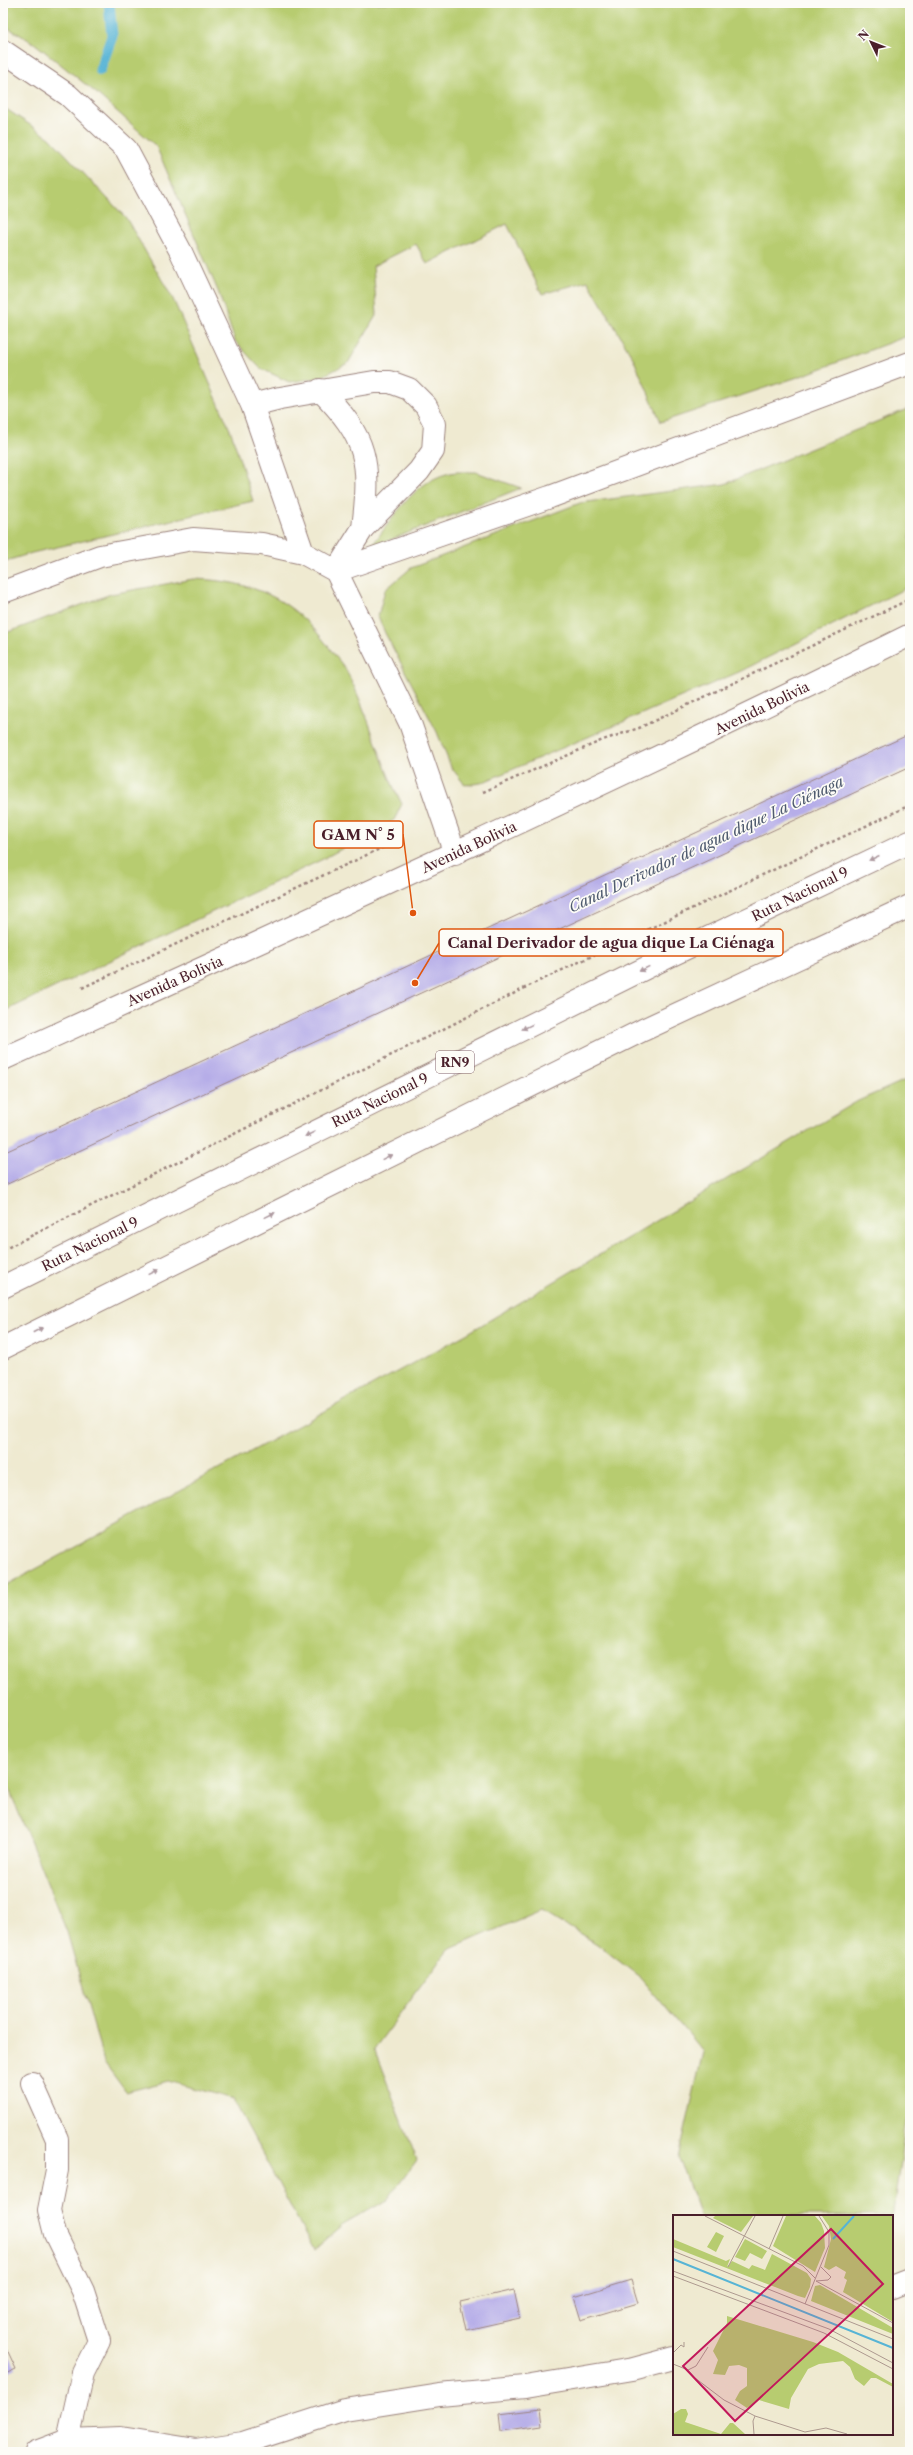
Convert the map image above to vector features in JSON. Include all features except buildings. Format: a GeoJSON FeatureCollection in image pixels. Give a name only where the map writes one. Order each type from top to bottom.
{"type":"FeatureCollection","features":[{"type":"Feature","properties":{"kind":"main road"},"geometry":{"type":"LineString","coordinates":[[3,51],[68,95],[126,149],[181,252],[252,405],[302,553]]}},
{"type":"Feature","properties":{"kind":"main road"},"geometry":{"type":"LineString","coordinates":[[336,571],[550,498],[910,363]]}},
{"type":"Feature","properties":{"kind":"main road"},"geometry":{"type":"LineString","coordinates":[[252,405],[320,390],[374,382],[390,382],[409,390],[426,406],[435,424],[433,450],[419,471],[363,528],[336,571]]}},
{"type":"Feature","properties":{"kind":"main road"},"geometry":{"type":"LineString","coordinates":[[320,390],[342,412],[362,446],[368,482],[363,528]]}},
{"type":"Feature","properties":{"kind":"main road"},"geometry":{"type":"LineString","coordinates":[[3,592],[100,556],[193,539],[262,544],[302,553],[336,571],[410,723],[455,854]]}},
{"type":"Feature","properties":{"kind":"main road","name":"Avenida Bolivia"},"geometry":{"type":"LineString","coordinates":[[3,1059],[455,854],[704,737],[910,635]]}},
{"type":"Feature","properties":{"kind":"main road","name":"Ruta Nacional 9"},"geometry":{"type":"LineString","coordinates":[[3,1287],[674,954],[910,842]]}},
{"type":"Feature","properties":{"kind":"main road"},"geometry":{"type":"LineString","coordinates":[[3,1348],[643,1030],[910,906]]}},
{"type":"Feature","properties":{"kind":"main road"},"geometry":{"type":"LineString","coordinates":[[32,2083],[57,2139],[57,2170],[49,2210],[55,2234],[83,2291],[98,2341],[83,2373],[68,2440]]}},
{"type":"Feature","properties":{"kind":"main road"},"geometry":{"type":"LineString","coordinates":[[893,2287],[910,2280]]}},
{"type":"Feature","properties":{"kind":"main road"},"geometry":{"type":"LineString","coordinates":[[36,2452],[68,2440],[121,2438],[196,2450],[244,2444],[345,2410],[440,2395],[533,2385],[634,2369],[673,2358]]}},
{"type":"Feature","properties":{"kind":"path"},"geometry":{"type":"LineString","coordinates":[[483,792],[603,740],[639,728],[910,599]]}},
{"type":"Feature","properties":{"kind":"path"},"geometry":{"type":"LineString","coordinates":[[3,1250],[535,983],[910,805]]}},
{"type":"Feature","properties":{"kind":"path"},"geometry":{"type":"LineString","coordinates":[[80,988],[386,846]]}},
{"type":"Feature","properties":{"kind":"green space"},"geometry":{"type":"Polygon","coordinates":[[[3,3],[910,3],[910,335],[801,376],[661,422],[633,358],[588,281],[542,294],[507,224],[427,264],[416,244],[373,266],[377,314],[348,363],[319,378],[289,382],[260,368],[235,341],[218,291],[156,146],[95,92],[34,43],[3,25],[3,3]]]}},
{"type":"Feature","properties":{"kind":"green space"},"geometry":{"type":"Polygon","coordinates":[[[3,107],[50,138],[126,218],[173,299],[231,432],[253,501],[32,553],[3,562],[3,107]]]}},
{"type":"Feature","properties":{"kind":"green space"},"geometry":{"type":"Polygon","coordinates":[[[910,408],[910,586],[739,672],[481,783],[465,785],[451,767],[437,732],[385,633],[378,616],[385,590],[411,568],[580,503],[725,484],[910,408]]]}},
{"type":"Feature","properties":{"kind":"green space"},"geometry":{"type":"Polygon","coordinates":[[[456,472],[476,472],[521,488],[370,548],[397,512],[417,490],[442,475],[456,472]]]}},
{"type":"Feature","properties":{"kind":"green space"},"geometry":{"type":"Polygon","coordinates":[[[193,579],[234,583],[269,595],[300,615],[314,629],[346,670],[361,703],[394,788],[402,804],[394,820],[323,859],[3,1012],[3,634],[111,594],[193,579]]]}},
{"type":"Feature","properties":{"kind":"green space"},"geometry":{"type":"Polygon","coordinates":[[[910,1078],[910,2113],[905,2127],[893,2215],[700,2215],[679,2157],[703,2052],[641,1978],[597,1944],[541,1910],[448,1950],[374,2049],[417,2160],[387,2200],[343,2225],[314,2250],[233,2099],[168,2081],[126,2092],[104,2062],[67,1932],[3,1774],[3,1587],[468,1333],[858,1101],[910,1078]]]}},
{"type":"Feature","properties":{"kind":"waterway"},"geometry":{"type":"LineString","coordinates":[[100,70],[112,36],[109,3]]}},
{"type":"Feature","properties":{"kind":"place","name":"GAM N° 5"},"geometry":{"type":"Point","coordinates":[413,913]}},
{"type":"Feature","properties":{"kind":"place","name":"Canal Derivador de agua dique La Ciénaga"},"geometry":{"type":"Point","coordinates":[415,983]}}]}
